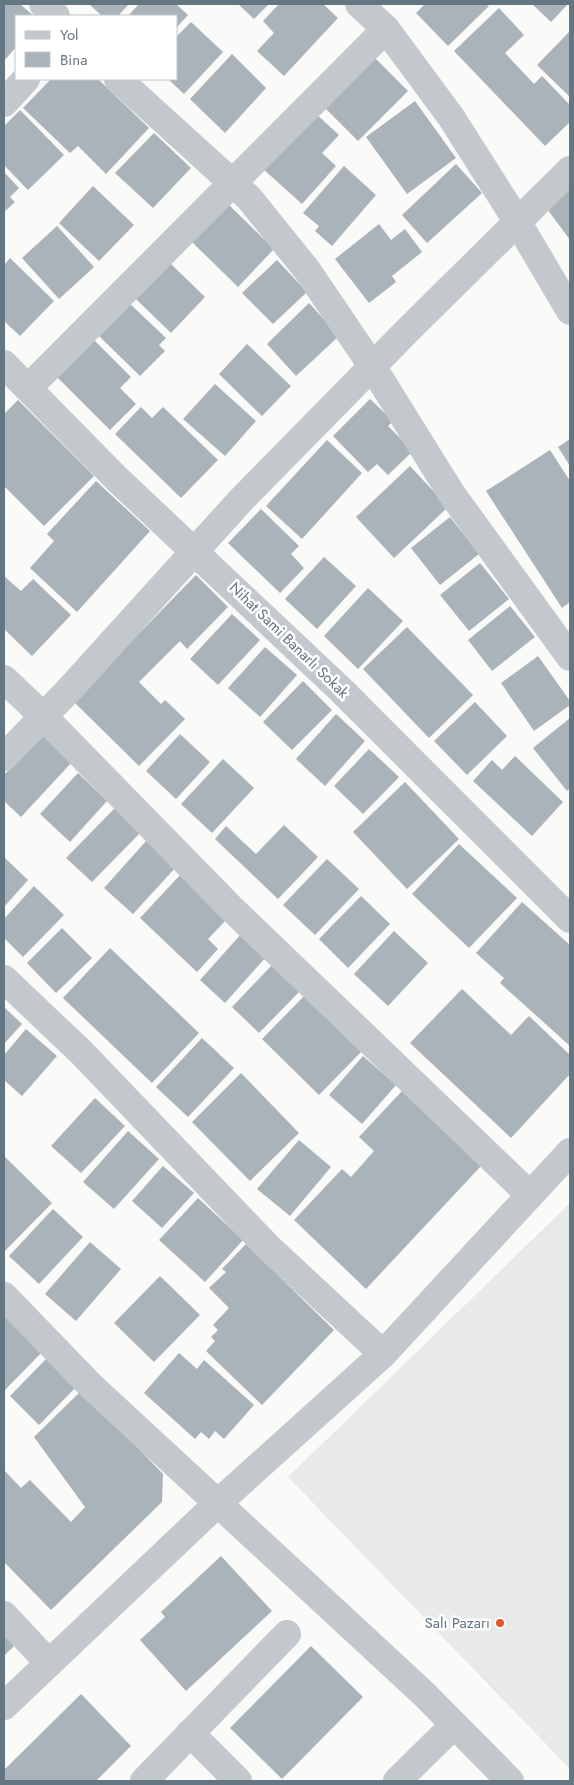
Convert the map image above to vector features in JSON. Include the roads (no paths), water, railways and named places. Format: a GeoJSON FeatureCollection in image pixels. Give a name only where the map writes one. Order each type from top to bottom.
{"type":"FeatureCollection","features":[{"type":"Feature","properties":{"kind":"street"},"geometry":{"type":"LineString","coordinates":[[44,4],[55,15]]}},
{"type":"Feature","properties":{"kind":"street"},"geometry":{"type":"LineString","coordinates":[[359,4],[386,30],[451,117],[517,221],[570,311]]}},
{"type":"Feature","properties":{"kind":"street"},"geometry":{"type":"LineString","coordinates":[[28,388],[386,30]]}},
{"type":"Feature","properties":{"kind":"street"},"geometry":{"type":"LineString","coordinates":[[4,103],[25,80]]}},
{"type":"Feature","properties":{"kind":"street"},"geometry":{"type":"LineString","coordinates":[[119,80],[249,198],[307,270],[372,366],[451,493],[570,657]]}},
{"type":"Feature","properties":{"kind":"street"},"geometry":{"type":"LineString","coordinates":[[4,757],[241,500],[372,366],[570,170]]}},
{"type":"Feature","properties":{"kind":"street","name":"Nihat Sami Banarlı Sokak"},"geometry":{"type":"LineString","coordinates":[[4,364],[116,478],[340,689],[570,919]]}},
{"type":"Feature","properties":{"kind":"street"},"geometry":{"type":"LineString","coordinates":[[4,679],[43,716],[231,908],[530,1195]]}},
{"type":"Feature","properties":{"kind":"street"},"geometry":{"type":"LineString","coordinates":[[4,979],[81,1052],[268,1247],[383,1354]]}},
{"type":"Feature","properties":{"kind":"street"},"geometry":{"type":"LineString","coordinates":[[4,1706],[218,1503],[383,1354],[570,1152]]}},
{"type":"Feature","properties":{"kind":"street"},"geometry":{"type":"LineString","coordinates":[[4,1296],[90,1386],[424,1694],[510,1781]]}},
{"type":"Feature","properties":{"kind":"street"},"geometry":{"type":"LineString","coordinates":[[4,1615],[49,1663]]}},
{"type":"Feature","properties":{"kind":"street"},"geometry":{"type":"LineString","coordinates":[[144,1781],[287,1634]]}},
{"type":"Feature","properties":{"kind":"street"},"geometry":{"type":"LineString","coordinates":[[396,1781],[454,1724]]}},
{"type":"Feature","properties":{"kind":"street"},"geometry":{"type":"LineString","coordinates":[[190,1733],[238,1781]]}},
{"type":"Feature","properties":{"kind":"place","name":"Salı Pazarı"},"geometry":{"type":"Point","coordinates":[500,1623]}}]}
